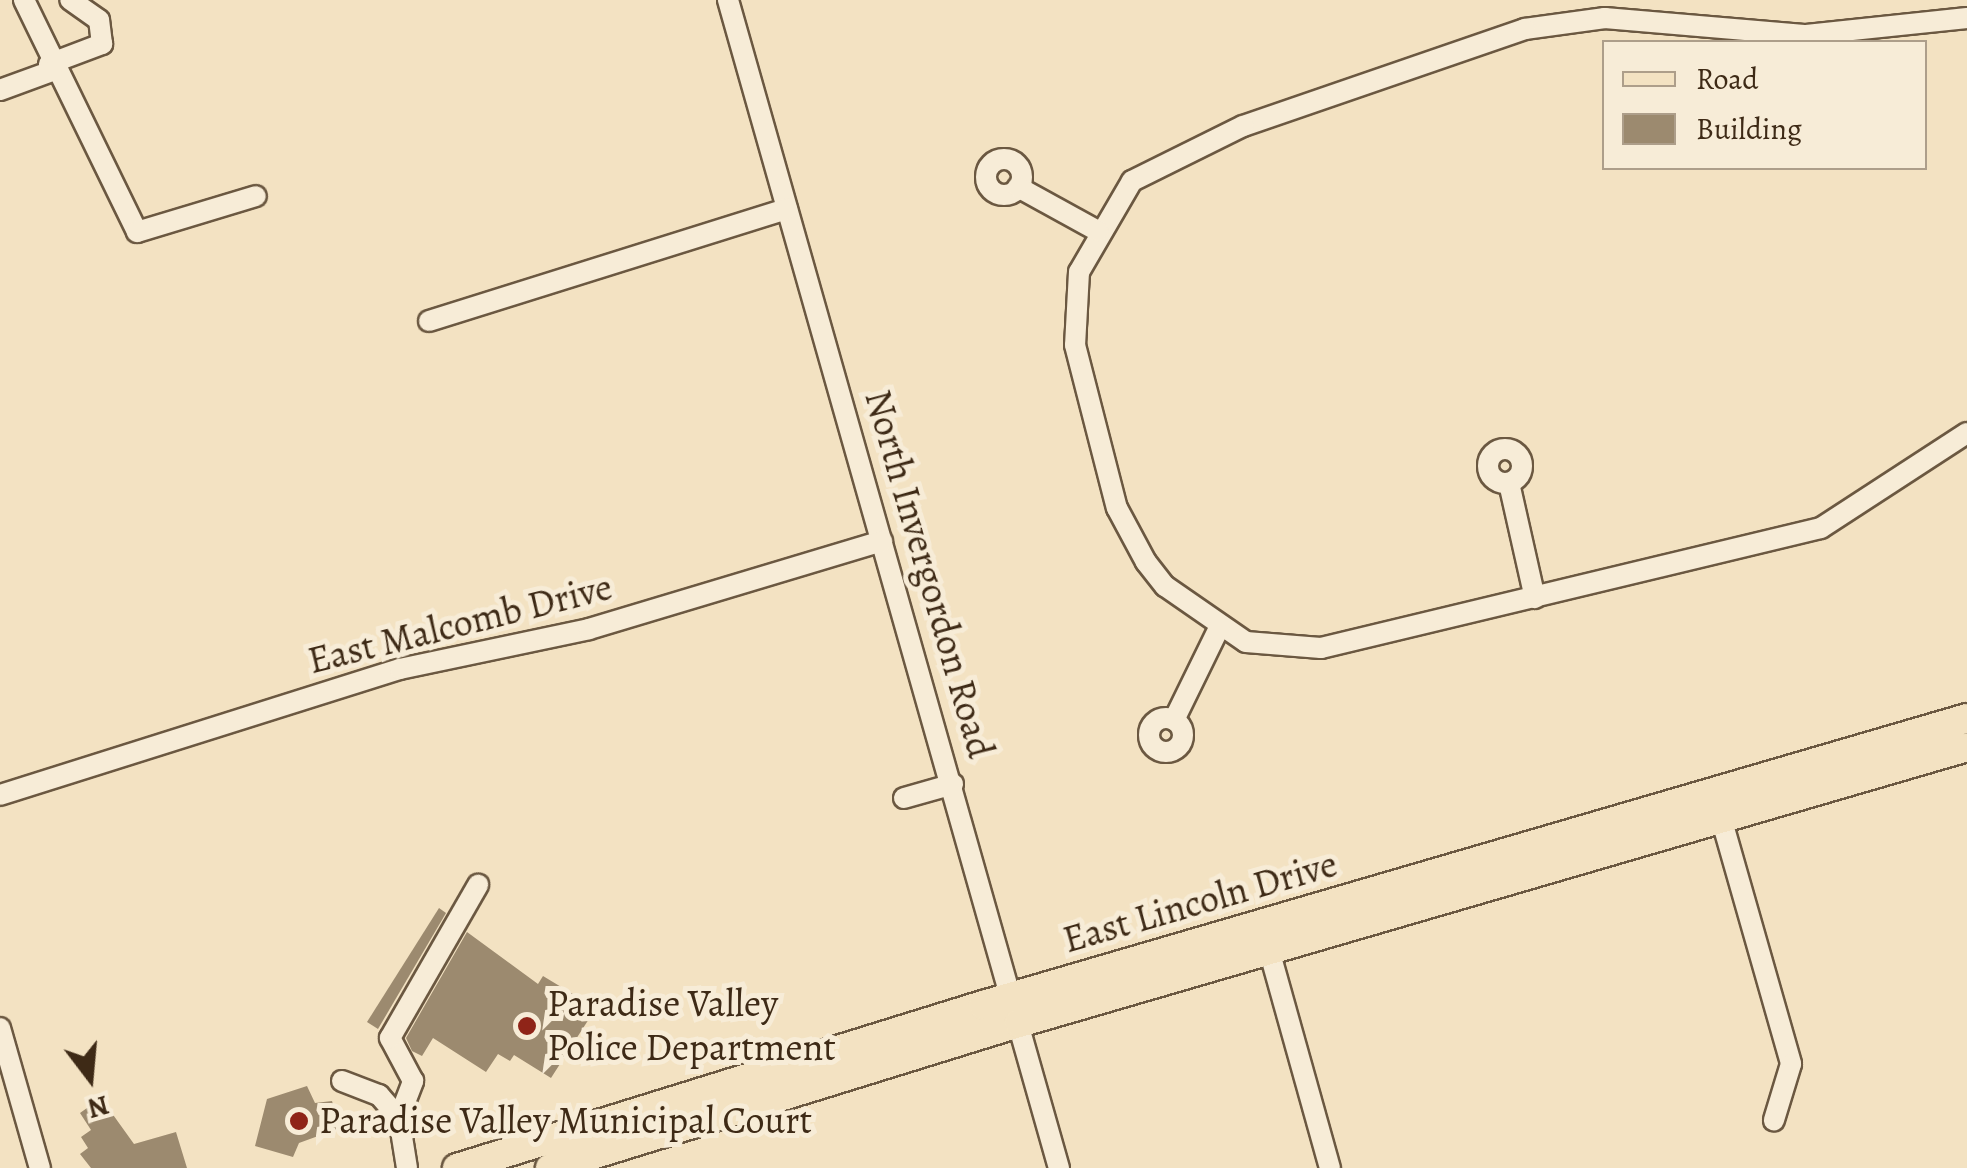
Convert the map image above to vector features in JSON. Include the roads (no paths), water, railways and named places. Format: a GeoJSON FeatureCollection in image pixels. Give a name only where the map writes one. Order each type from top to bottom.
{"type":"FeatureCollection","features":[{"type":"Feature","properties":{"kind":"main road","name":"East Lincoln Drive"},"geometry":{"type":"LineString","coordinates":[[1266,937],[1714,791],[1967,718]]}},
{"type":"Feature","properties":{"kind":"main road","name":"East Lincoln Drive"},"geometry":{"type":"LineString","coordinates":[[458,1168],[742,1093],[1266,937],[1721,818],[1967,747]]}},
{"type":"Feature","properties":{"kind":"main road","name":"East Lincoln Drive"},"geometry":{"type":"LineString","coordinates":[[550,1168],[742,1093]]}},
{"type":"Feature","properties":{"kind":"street"},"geometry":{"type":"LineString","coordinates":[[24,0],[51,67],[138,232],[256,196]]}},
{"type":"Feature","properties":{"kind":"street"},"geometry":{"type":"LineString","coordinates":[[0,90],[102,44],[99,20],[70,0]]}},
{"type":"Feature","properties":{"kind":"street","name":"North Invergordon Road"},"geometry":{"type":"LineString","coordinates":[[728,0],[1060,1168]]}},
{"type":"Feature","properties":{"kind":"street"},"geometry":{"type":"LineString","coordinates":[[1967,18],[1804,34],[1714,34],[1605,18],[1525,29],[1183,149],[1132,181],[1098,231],[1079,272],[1075,346],[1118,508],[1165,586],[1246,642],[1321,648],[1821,528],[1967,434]]}},
{"type":"Feature","properties":{"kind":"street"},"geometry":{"type":"LineString","coordinates":[[1018,187],[1098,231]]}},
{"type":"Feature","properties":{"kind":"street"},"geometry":{"type":"LineString","coordinates":[[429,321],[787,208]]}},
{"type":"Feature","properties":{"kind":"street"},"geometry":{"type":"LineString","coordinates":[[1509,484],[1535,598]]}},
{"type":"Feature","properties":{"kind":"street","name":"East Malcomb Drive"},"geometry":{"type":"LineString","coordinates":[[0,795],[400,668],[589,629],[882,541]]}},
{"type":"Feature","properties":{"kind":"street"},"geometry":{"type":"LineString","coordinates":[[1174,720],[1220,626]]}},
{"type":"Feature","properties":{"kind":"street"},"geometry":{"type":"LineString","coordinates":[[904,798],[953,784]]}},
{"type":"Feature","properties":{"kind":"street"},"geometry":{"type":"LineString","coordinates":[[1714,791],[1791,1064],[1774,1120]]}},
{"type":"Feature","properties":{"kind":"street"},"geometry":{"type":"LineString","coordinates":[[407,1168],[399,1118],[413,1081],[390,1038],[478,885]]}},
{"type":"Feature","properties":{"kind":"street"},"geometry":{"type":"LineString","coordinates":[[1266,937],[1330,1168]]}},
{"type":"Feature","properties":{"kind":"street"},"geometry":{"type":"LineString","coordinates":[[0,1028],[40,1168]]}},
{"type":"Feature","properties":{"kind":"street"},"geometry":{"type":"LineString","coordinates":[[342,1080],[379,1095],[399,1118]]}},
{"type":"Feature","properties":{"kind":"place","name":"Paradise Valley Police Department"},"geometry":{"type":"Point","coordinates":[527,1026]}},
{"type":"Feature","properties":{"kind":"place","name":"Paradise Valley Municipal Court"},"geometry":{"type":"Point","coordinates":[299,1121]}}]}
